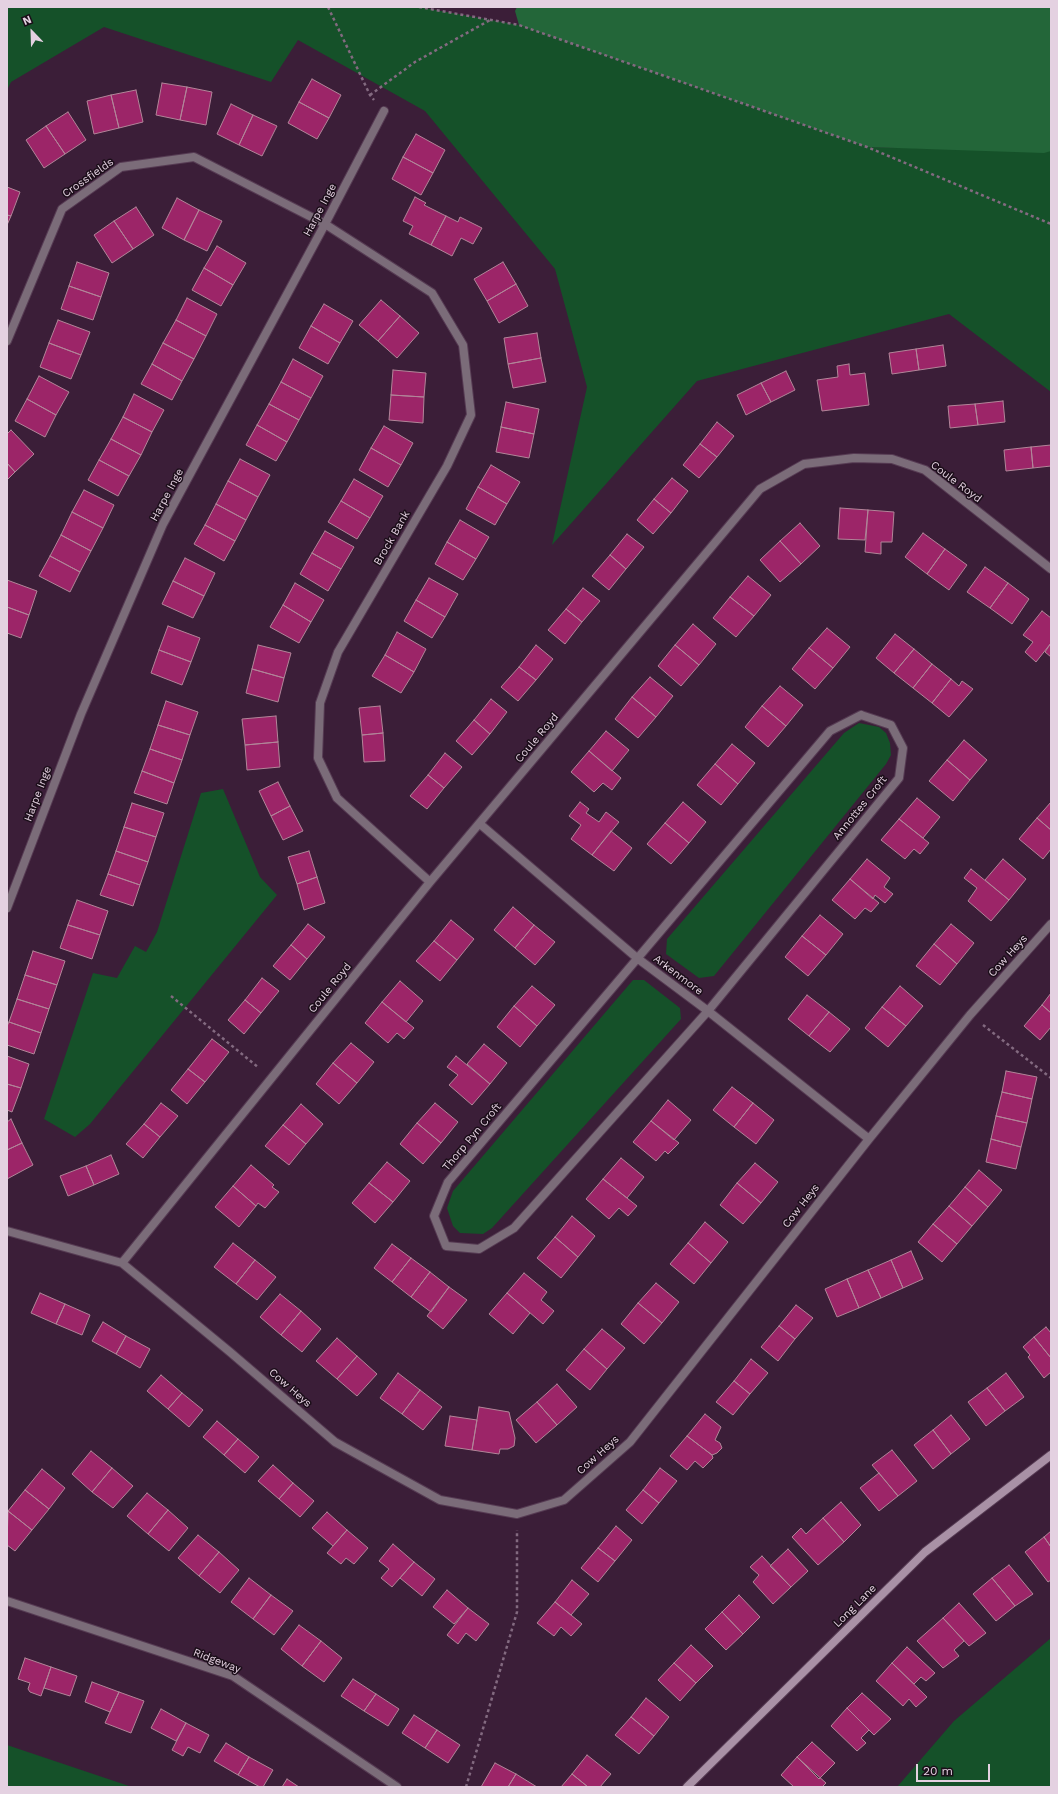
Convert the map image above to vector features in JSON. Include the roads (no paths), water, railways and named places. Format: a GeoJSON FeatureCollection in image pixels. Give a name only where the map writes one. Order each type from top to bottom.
{"type":"FeatureCollection","features":[{"type":"Feature","properties":{"kind":"street","name":"Harpe Inge"},"geometry":{"type":"LineString","coordinates":[[7,908],[80,714],[163,524],[325,224],[384,111]]}},
{"type":"Feature","properties":{"kind":"street","name":"Crossfields"},"geometry":{"type":"LineString","coordinates":[[7,341],[62,209],[121,167],[194,157],[325,224]]}},
{"type":"Feature","properties":{"kind":"street","name":"Brock Bank"},"geometry":{"type":"LineString","coordinates":[[325,224],[432,293],[463,345],[470,415],[447,466],[338,652],[320,703],[318,758],[338,798],[430,882]]}},
{"type":"Feature","properties":{"kind":"street","name":"Coule Royd"},"geometry":{"type":"LineString","coordinates":[[122,1263],[430,882],[760,489],[804,464],[854,458],[892,459],[925,470],[1051,569]]}},
{"type":"Feature","properties":{"kind":"street","name":"Annottes Croft"},"geometry":{"type":"LineString","coordinates":[[637,958],[830,731],[861,715],[891,725],[903,748],[899,778],[708,1011]]}},
{"type":"Feature","properties":{"kind":"street","name":"Arkenmore"},"geometry":{"type":"LineString","coordinates":[[480,824],[637,958],[708,1011],[869,1139]]}},
{"type":"Feature","properties":{"kind":"street","name":"Cow Heys"},"geometry":{"type":"LineString","coordinates":[[7,1231],[122,1263],[230,1352],[335,1442],[440,1500],[517,1514],[564,1500],[630,1442],[869,1139],[970,1015],[1051,924]]}},
{"type":"Feature","properties":{"kind":"street","name":"Thorp Pyn Croft"},"geometry":{"type":"LineString","coordinates":[[637,958],[448,1182],[434,1216],[446,1246],[479,1249],[514,1228],[708,1011]]}},
{"type":"Feature","properties":{"kind":"street","name":"Long Lane"},"geometry":{"type":"LineString","coordinates":[[687,1787],[925,1552],[1051,1455]]}},
{"type":"Feature","properties":{"kind":"street","name":"Ridgeway"},"geometry":{"type":"LineString","coordinates":[[7,1601],[233,1676],[397,1787]]}}]}
